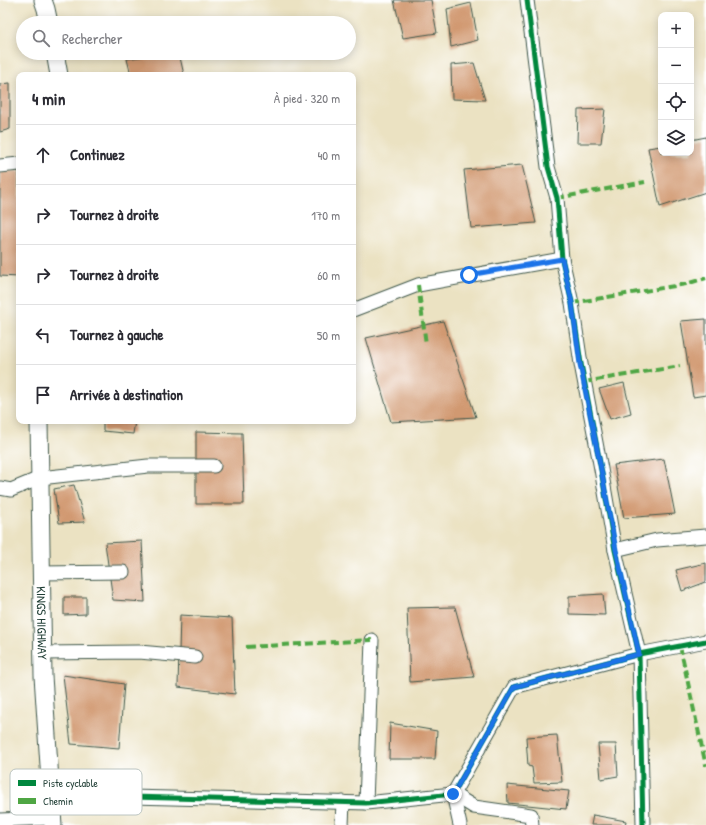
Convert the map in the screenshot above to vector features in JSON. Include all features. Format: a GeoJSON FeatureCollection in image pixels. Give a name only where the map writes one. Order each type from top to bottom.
{"type":"FeatureCollection","features":[{"type":"Feature","properties":{"kind":"street"},"geometry":{"type":"LineString","coordinates":[[43,0],[48,16]]}},
{"type":"Feature","properties":{"kind":"street"},"geometry":{"type":"LineString","coordinates":[[527,0],[548,167],[557,198],[562,259],[572,303],[580,364],[616,550],[639,654],[643,825]]}},
{"type":"Feature","properties":{"kind":"street"},"geometry":{"type":"LineString","coordinates":[[56,60],[58,72]]}},
{"type":"Feature","properties":{"kind":"street"},"geometry":{"type":"LineString","coordinates":[[0,166],[16,164]]}},
{"type":"Feature","properties":{"kind":"street"},"geometry":{"type":"LineString","coordinates":[[356,309],[418,285],[562,259]]}},
{"type":"Feature","properties":{"kind":"street","name":"KINGS HIGHWAY"},"geometry":{"type":"LineString","coordinates":[[39,424],[42,653],[49,769]]}},
{"type":"Feature","properties":{"kind":"street"},"geometry":{"type":"LineString","coordinates":[[0,488],[11,490],[40,478],[148,466],[214,466]]}},
{"type":"Feature","properties":{"kind":"street"},"geometry":{"type":"LineString","coordinates":[[616,550],[657,540],[706,536]]}},
{"type":"Feature","properties":{"kind":"street"},"geometry":{"type":"LineString","coordinates":[[41,573],[123,572]]}},
{"type":"Feature","properties":{"kind":"street"},"geometry":{"type":"LineString","coordinates":[[366,803],[372,640]]}},
{"type":"Feature","properties":{"kind":"street"},"geometry":{"type":"LineString","coordinates":[[460,825],[453,794],[514,687],[639,654],[706,641]]}},
{"type":"Feature","properties":{"kind":"street"},"geometry":{"type":"LineString","coordinates":[[42,653],[139,652],[195,657]]}},
{"type":"Feature","properties":{"kind":"street"},"geometry":{"type":"LineString","coordinates":[[142,797],[366,803],[453,794],[474,807],[531,815],[532,825]]}},
{"type":"Feature","properties":{"kind":"street"},"geometry":{"type":"LineString","coordinates":[[342,825],[343,802]]}},
{"type":"Feature","properties":{"kind":"street"},"geometry":{"type":"LineString","coordinates":[[0,820],[52,822]]}},
{"type":"Feature","properties":{"kind":"building"},"geometry":{"type":"Polygon","coordinates":[[[394,0],[431,0],[437,33],[403,38],[394,0]]]}},
{"type":"Feature","properties":{"kind":"building"},"geometry":{"type":"Polygon","coordinates":[[[471,3],[478,40],[451,47],[447,9],[471,3]]]}},
{"type":"Feature","properties":{"kind":"building"},"geometry":{"type":"Polygon","coordinates":[[[127,60],[181,60],[183,72],[130,72],[127,60]]]}},
{"type":"Feature","properties":{"kind":"building"},"geometry":{"type":"Polygon","coordinates":[[[474,63],[485,100],[452,99],[451,65],[474,63]]]}},
{"type":"Feature","properties":{"kind":"building"},"geometry":{"type":"Polygon","coordinates":[[[10,83],[10,129],[0,132],[0,84],[10,83]]]}},
{"type":"Feature","properties":{"kind":"building"},"geometry":{"type":"Polygon","coordinates":[[[605,109],[601,143],[577,143],[578,110],[605,109]]]}},
{"type":"Feature","properties":{"kind":"building"},"geometry":{"type":"Polygon","coordinates":[[[706,137],[706,192],[660,207],[648,148],[658,146],[658,156],[694,156],[694,139],[706,137]]]}},
{"type":"Feature","properties":{"kind":"building"},"geometry":{"type":"Polygon","coordinates":[[[522,165],[536,223],[471,228],[464,170],[522,165]]]}},
{"type":"Feature","properties":{"kind":"building"},"geometry":{"type":"Polygon","coordinates":[[[16,171],[16,277],[0,276],[0,172],[16,171]]]}},
{"type":"Feature","properties":{"kind":"building"},"geometry":{"type":"Polygon","coordinates":[[[706,319],[706,395],[693,397],[681,321],[706,319]]]}},
{"type":"Feature","properties":{"kind":"building"},"geometry":{"type":"Polygon","coordinates":[[[443,321],[476,417],[391,422],[366,338],[443,321]]]}},
{"type":"Feature","properties":{"kind":"building"},"geometry":{"type":"Polygon","coordinates":[[[624,383],[631,413],[610,419],[599,389],[624,383]]]}},
{"type":"Feature","properties":{"kind":"building"},"geometry":{"type":"Polygon","coordinates":[[[103,424],[135,424],[133,434],[103,431],[103,424]]]}},
{"type":"Feature","properties":{"kind":"building"},"geometry":{"type":"Polygon","coordinates":[[[196,432],[242,433],[244,504],[196,504],[196,432]]]}},
{"type":"Feature","properties":{"kind":"building"},"geometry":{"type":"Polygon","coordinates":[[[664,459],[675,514],[624,518],[614,465],[664,459]]]}},
{"type":"Feature","properties":{"kind":"building"},"geometry":{"type":"Polygon","coordinates":[[[74,485],[85,522],[59,523],[54,489],[74,485]]]}},
{"type":"Feature","properties":{"kind":"building"},"geometry":{"type":"Polygon","coordinates":[[[142,541],[145,602],[113,600],[105,543],[142,541]]]}},
{"type":"Feature","properties":{"kind":"building"},"geometry":{"type":"Polygon","coordinates":[[[706,563],[706,582],[682,591],[676,570],[706,563]]]}},
{"type":"Feature","properties":{"kind":"building"},"geometry":{"type":"Polygon","coordinates":[[[603,594],[605,615],[569,614],[569,596],[603,594]]]}},
{"type":"Feature","properties":{"kind":"building"},"geometry":{"type":"Polygon","coordinates":[[[64,597],[86,597],[86,614],[64,615],[64,597]]]}},
{"type":"Feature","properties":{"kind":"building"},"geometry":{"type":"Polygon","coordinates":[[[455,607],[474,677],[410,682],[407,608],[455,607]]]}},
{"type":"Feature","properties":{"kind":"building"},"geometry":{"type":"Polygon","coordinates":[[[180,615],[232,618],[235,694],[178,687],[180,615]]]}},
{"type":"Feature","properties":{"kind":"building"},"geometry":{"type":"Polygon","coordinates":[[[63,675],[124,684],[119,748],[71,744],[63,675]]]}},
{"type":"Feature","properties":{"kind":"building"},"geometry":{"type":"Polygon","coordinates":[[[390,723],[437,731],[435,759],[389,759],[390,723]]]}},
{"type":"Feature","properties":{"kind":"building"},"geometry":{"type":"Polygon","coordinates":[[[557,735],[562,782],[534,783],[532,767],[528,766],[526,737],[557,735]]]}},
{"type":"Feature","properties":{"kind":"building"},"geometry":{"type":"Polygon","coordinates":[[[598,744],[616,744],[618,776],[601,779],[598,744]]]}},
{"type":"Feature","properties":{"kind":"building"},"geometry":{"type":"Polygon","coordinates":[[[507,785],[569,791],[566,809],[508,803],[507,785]]]}},
{"type":"Feature","properties":{"kind":"building"},"geometry":{"type":"Polygon","coordinates":[[[593,815],[626,821],[625,825],[591,825],[593,815]]]}},
{"type":"Feature","properties":{"kind":"marked path"},"geometry":{"type":"LineString","coordinates":[[557,198],[645,182]]}},
{"type":"Feature","properties":{"kind":"marked path"},"geometry":{"type":"LineString","coordinates":[[572,303],[686,284],[706,278]]}},
{"type":"Feature","properties":{"kind":"marked path"},"geometry":{"type":"LineString","coordinates":[[418,285],[426,344]]}},
{"type":"Feature","properties":{"kind":"marked path"},"geometry":{"type":"LineString","coordinates":[[584,382],[680,366]]}},
{"type":"Feature","properties":{"kind":"marked path"},"geometry":{"type":"LineString","coordinates":[[246,647],[372,640]]}},
{"type":"Feature","properties":{"kind":"marked path"},"geometry":{"type":"LineString","coordinates":[[680,646],[706,766]]}},
{"type":"Feature","properties":{"kind":"cycle path"},"geometry":{"type":"LineString","coordinates":[[527,0],[548,167],[557,198],[562,259],[572,303],[581,364],[615,550],[639,654],[643,825]]}},
{"type":"Feature","properties":{"kind":"cycle path"},"geometry":{"type":"LineString","coordinates":[[142,797],[366,803],[453,794],[514,687],[639,654],[706,641]]}},
{"type":"Feature","properties":{"kind":"route"},"geometry":{"type":"LineString","coordinates":[[453,794],[514,687],[639,654],[616,550],[580,364],[572,303],[562,259],[469,275]]}}]}
